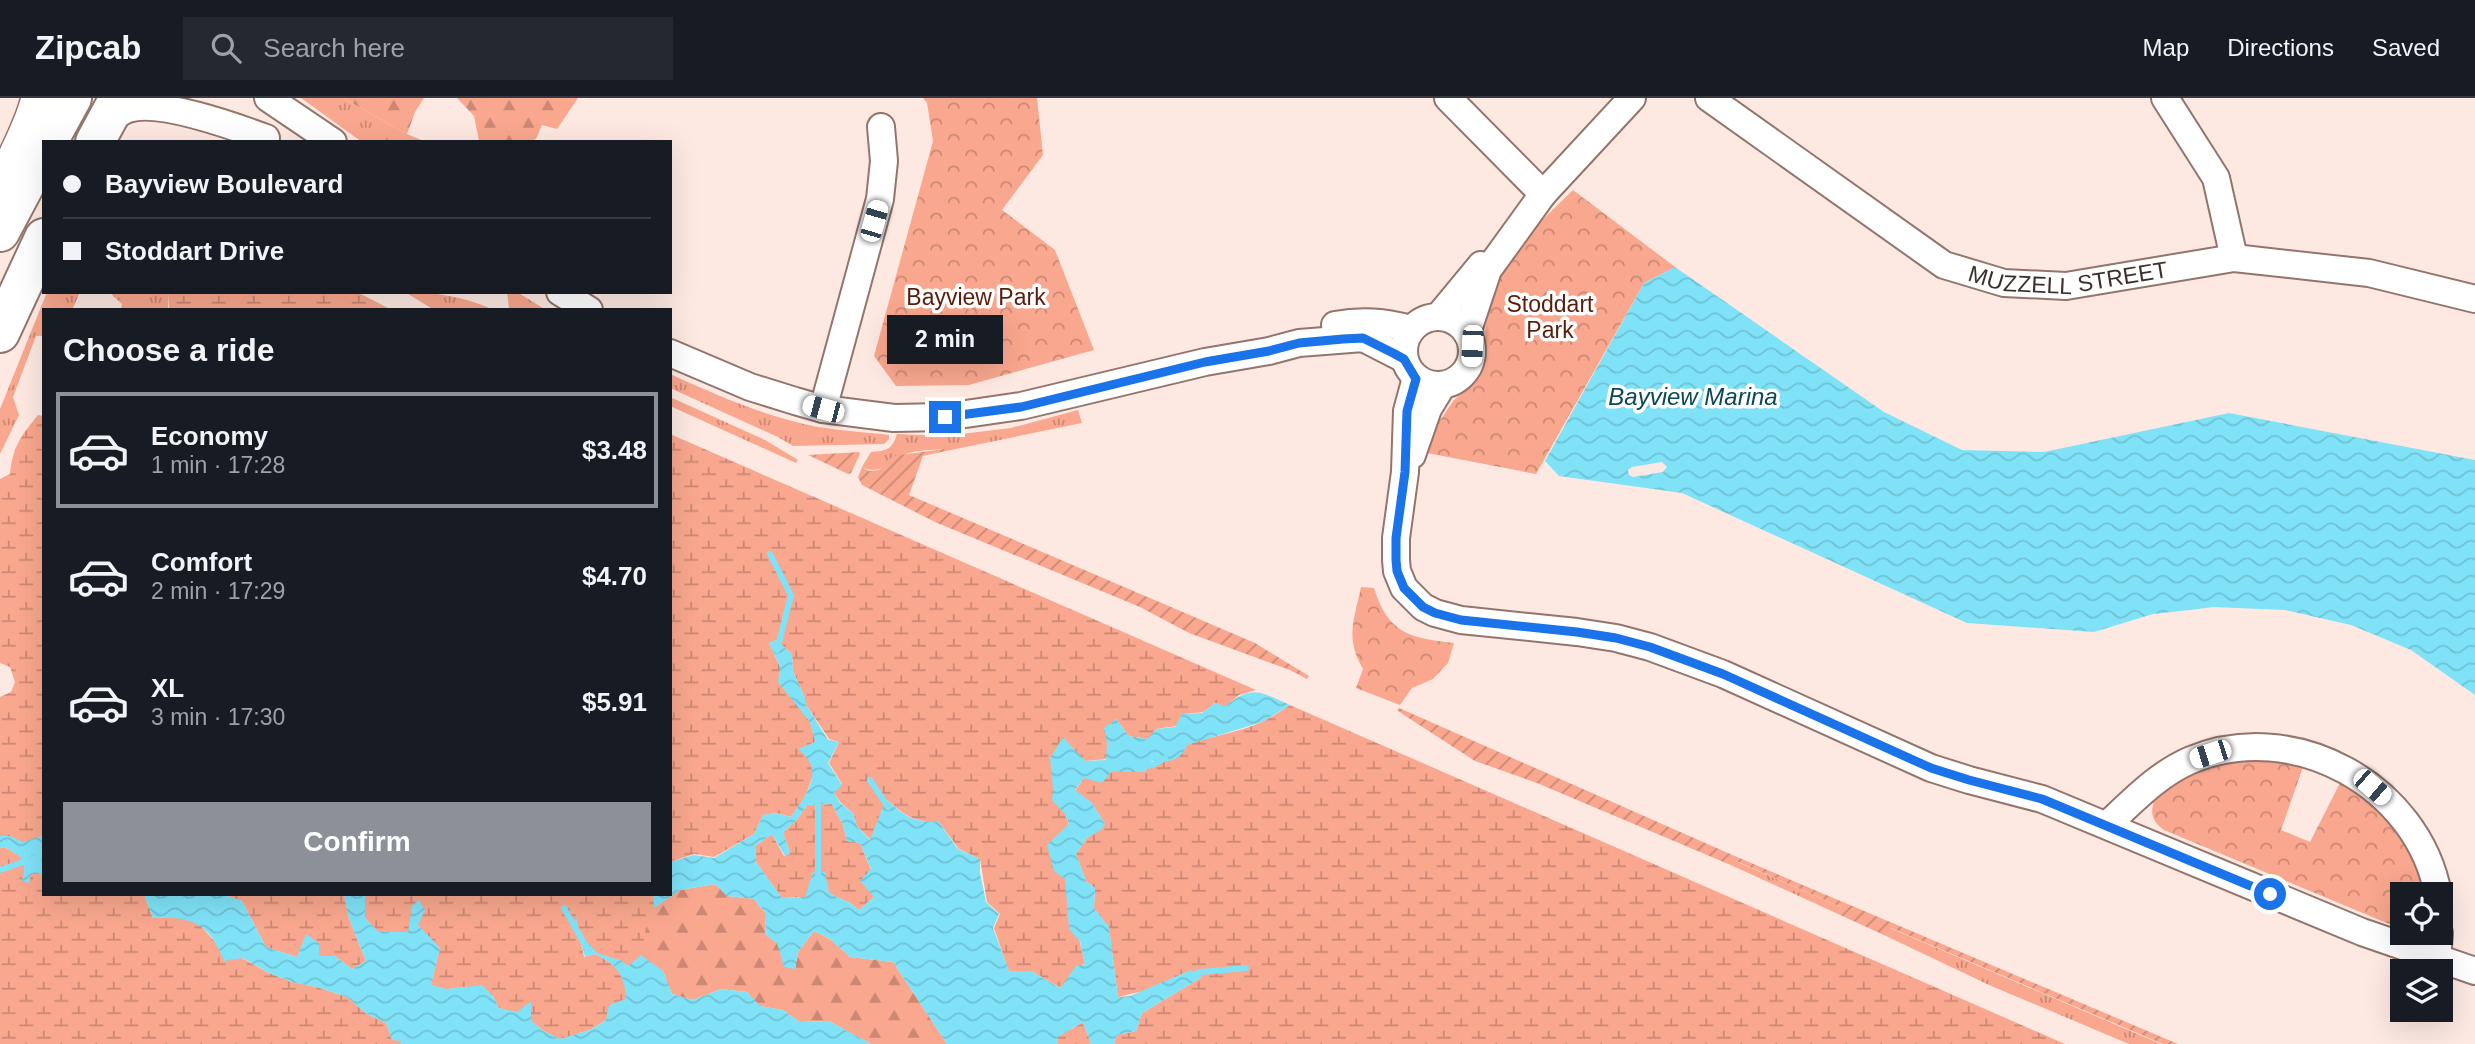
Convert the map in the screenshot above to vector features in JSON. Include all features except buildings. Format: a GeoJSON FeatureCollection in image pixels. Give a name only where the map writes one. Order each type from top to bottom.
{"type":"FeatureCollection","features":[{"type":"Feature","properties":{"kind":"main road"},"geometry":{"type":"LineString","coordinates":[[0,204],[3,189],[33,122],[40,98]]}},
{"type":"Feature","properties":{"kind":"main road"},"geometry":{"type":"LineString","coordinates":[[49,140],[72,98]]}},
{"type":"Feature","properties":{"kind":"main road"},"geometry":{"type":"LineString","coordinates":[[96,140],[119,98]]}},
{"type":"Feature","properties":{"kind":"main road"},"geometry":{"type":"LineString","coordinates":[[0,232],[42,153]]}},
{"type":"Feature","properties":{"kind":"main road"},"geometry":{"type":"LineString","coordinates":[[0,333],[42,242]]}},
{"type":"Feature","properties":{"kind":"street"},"geometry":{"type":"LineString","coordinates":[[200,98],[270,140]]}},
{"type":"Feature","properties":{"kind":"street"},"geometry":{"type":"LineString","coordinates":[[268,98],[330,140]]}},
{"type":"Feature","properties":{"kind":"street"},"geometry":{"type":"LineString","coordinates":[[1448,98],[1543,194]]}},
{"type":"Feature","properties":{"kind":"street"},"geometry":{"type":"LineString","coordinates":[[1467,333],[1488,270],[1543,194],[1632,98]]}},
{"type":"Feature","properties":{"kind":"street","name":"MUZZELL STREET"},"geometry":{"type":"LineString","coordinates":[[1709,98],[1944,265],[2004,283],[2066,286],[2234,258],[2369,273],[2475,299]]}},
{"type":"Feature","properties":{"kind":"street"},"geometry":{"type":"LineString","coordinates":[[2165,98],[2216,178],[2234,258]]}},
{"type":"Feature","properties":{"kind":"street"},"geometry":{"type":"LineString","coordinates":[[97,140],[119,114],[136,107],[200,117],[270,140]]}},
{"type":"Feature","properties":{"kind":"street"},"geometry":{"type":"LineString","coordinates":[[823,409],[880,199],[884,161],[881,127]]}},
{"type":"Feature","properties":{"kind":"street"},"geometry":{"type":"LineString","coordinates":[[1438,317],[1477,268],[1509,242]]}},
{"type":"Feature","properties":{"kind":"street"},"geometry":{"type":"LineString","coordinates":[[563,294],[586,308]]}},
{"type":"Feature","properties":{"kind":"street"},"geometry":{"type":"LineString","coordinates":[[672,354],[750,387],[823,409],[894,418],[945,417],[1021,407],[1205,362],[1299,343],[1363,338],[1421,375],[1455,382],[1466,373],[1472,360],[1472,346],[1467,333],[1460,325],[1450,319],[1438,317],[1423,320],[1411,330],[1403,349],[1421,375]]}},
{"type":"Feature","properties":{"kind":"street"},"geometry":{"type":"LineString","coordinates":[[1269,351],[1297,333],[1356,321],[1380,321],[1411,330]]}},
{"type":"Feature","properties":{"kind":"street"},"geometry":{"type":"LineString","coordinates":[[1421,375],[1407,411],[1405,472],[1396,538],[1397,571],[1404,588],[1412,598],[1435,613],[1461,620],[1616,638],[1650,647],[1723,674],[1931,768],[2042,799],[2362,932],[2437,959],[2438,945]]}},
{"type":"Feature","properties":{"kind":"street"},"geometry":{"type":"LineString","coordinates":[[2107,825],[2155,781],[2192,760],[2210,754],[2249,748],[2267,747],[2303,753],[2342,767],[2387,800],[2403,817],[2423,849],[2435,882]]}},
{"type":"Feature","properties":{"kind":"street"},"geometry":{"type":"LineString","coordinates":[[2453,964],[2475,971]]}},
{"type":"Feature","properties":{"kind":"green space"},"geometry":{"type":"Polygon","coordinates":[[[301,98],[343,98],[421,140],[359,140],[301,98]]]}},
{"type":"Feature","properties":{"kind":"green space"},"geometry":{"type":"Polygon","coordinates":[[[343,98],[424,98],[415,112],[407,134],[343,98]]]}},
{"type":"Feature","properties":{"kind":"green space"},"geometry":{"type":"Polygon","coordinates":[[[457,98],[578,98],[557,129],[542,125],[534,140],[479,140],[474,116],[457,98]]]}},
{"type":"Feature","properties":{"kind":"green space","name":"Bayview Park"},"geometry":{"type":"Polygon","coordinates":[[[923,98],[1037,98],[1043,155],[1002,210],[1055,250],[1094,350],[969,385],[896,386],[874,356],[933,141],[927,103],[923,98]]]}},
{"type":"Feature","properties":{"kind":"green space","name":"Stoddart Park"},"geometry":{"type":"Polygon","coordinates":[[[1573,190],[1675,267],[1644,283],[1536,474],[1427,453],[1434,429],[1454,400],[1475,382],[1486,363],[1485,299],[1534,228],[1573,190]]]}},
{"type":"Feature","properties":{"kind":"green space"},"geometry":{"type":"Polygon","coordinates":[[[46,294],[79,294],[73,308],[42,308],[42,336],[36,336],[13,397],[19,415],[0,454],[0,409],[46,294]]]}},
{"type":"Feature","properties":{"kind":"green space"},"geometry":{"type":"Polygon","coordinates":[[[111,294],[168,294],[168,308],[121,308],[122,304],[111,294]]]}},
{"type":"Feature","properties":{"kind":"green space"},"geometry":{"type":"Polygon","coordinates":[[[168,294],[361,294],[388,308],[169,308],[168,294]]]}},
{"type":"Feature","properties":{"kind":"green space"},"geometry":{"type":"Polygon","coordinates":[[[408,294],[450,296],[488,308],[431,308],[408,294]]]}},
{"type":"Feature","properties":{"kind":"green space"},"geometry":{"type":"Polygon","coordinates":[[[507,294],[520,294],[543,308],[509,308],[507,294]]]}},
{"type":"Feature","properties":{"kind":"green space"},"geometry":{"type":"Polygon","coordinates":[[[672,375],[776,417],[840,430],[889,435],[889,439],[884,444],[793,446],[672,389],[672,375]]]}},
{"type":"Feature","properties":{"kind":"green space"},"geometry":{"type":"Polygon","coordinates":[[[672,398],[765,440],[798,460],[796,463],[672,407],[672,398]]]}},
{"type":"Feature","properties":{"kind":"green space"},"geometry":{"type":"Polygon","coordinates":[[[1078,410],[1082,423],[946,451],[913,452],[875,470],[862,467],[871,452],[888,449],[897,434],[945,436],[1011,428],[1078,410]]]}},
{"type":"Feature","properties":{"kind":"green space"},"geometry":{"type":"Polygon","coordinates":[[[38,415],[42,416],[42,837],[22,843],[0,837],[0,697],[11,692],[15,682],[10,667],[0,663],[0,479],[10,474],[13,456],[27,429],[38,415]]]}},
{"type":"Feature","properties":{"kind":"green space"},"geometry":{"type":"Polygon","coordinates":[[[672,435],[1256,690],[1239,695],[1226,706],[1215,703],[1203,712],[1183,714],[1176,726],[1156,729],[1148,739],[1129,736],[1116,719],[1107,743],[1107,759],[1085,761],[1063,738],[1065,813],[1069,825],[1065,879],[1085,964],[1077,966],[1061,988],[1031,971],[1009,972],[994,928],[1000,914],[987,902],[980,859],[959,849],[938,821],[922,821],[910,817],[886,799],[871,840],[857,826],[853,813],[834,793],[842,784],[829,763],[839,742],[829,739],[805,703],[793,671],[792,654],[776,640],[769,643],[797,703],[810,722],[816,742],[809,745],[815,770],[805,797],[791,817],[776,813],[763,815],[754,834],[714,857],[694,854],[672,861],[672,435]]]}},
{"type":"Feature","properties":{"kind":"green space"},"geometry":{"type":"Polygon","coordinates":[[[944,449],[946,451],[923,456],[909,495],[1255,643],[1309,676],[1307,679],[1290,670],[1189,633],[1140,607],[935,522],[862,485],[858,477],[862,467],[869,471],[879,470],[893,456],[944,449]]]}},
{"type":"Feature","properties":{"kind":"green space"},"geometry":{"type":"Polygon","coordinates":[[[859,452],[851,473],[848,474],[808,455],[859,452]]]}},
{"type":"Feature","properties":{"kind":"green space"},"geometry":{"type":"Polygon","coordinates":[[[1361,587],[1374,588],[1386,615],[1403,631],[1425,639],[1454,643],[1448,663],[1433,679],[1412,688],[1400,705],[1356,688],[1363,669],[1357,658],[1353,638],[1361,587]]]}},
{"type":"Feature","properties":{"kind":"green space"},"geometry":{"type":"Polygon","coordinates":[[[1290,705],[2065,1044],[1114,1044],[1117,1035],[1136,1031],[1142,1013],[1202,977],[1118,997],[1109,928],[1094,908],[1095,888],[1086,881],[1076,854],[1087,838],[1105,824],[1092,803],[1075,791],[1084,778],[1110,772],[1144,772],[1155,761],[1183,746],[1262,722],[1290,705]]]}},
{"type":"Feature","properties":{"kind":"green space"},"geometry":{"type":"Polygon","coordinates":[[[1399,708],[1737,857],[2178,1044],[2163,1044],[1891,928],[1886,936],[1838,914],[1841,907],[1736,861],[1733,866],[1537,783],[1475,761],[1397,710],[1399,708]]]}},
{"type":"Feature","properties":{"kind":"green space"},"geometry":{"type":"Polygon","coordinates":[[[2253,757],[2304,764],[2281,830],[2310,842],[2342,779],[2361,791],[2407,841],[2423,882],[2390,882],[2390,924],[2164,830],[2153,817],[2152,808],[2157,792],[2210,765],[2253,757]]]}},
{"type":"Feature","properties":{"kind":"green space"},"geometry":{"type":"Polygon","coordinates":[[[832,804],[843,825],[847,841],[860,843],[871,870],[874,897],[859,910],[829,893],[824,873],[813,873],[806,897],[782,898],[756,862],[755,846],[772,834],[784,856],[790,853],[783,832],[797,820],[807,805],[832,804]]]}},
{"type":"Feature","properties":{"kind":"green space"},"geometry":{"type":"Polygon","coordinates":[[[5,847],[19,856],[29,871],[42,876],[42,896],[145,896],[153,918],[177,917],[197,922],[217,944],[269,973],[347,997],[367,1014],[386,1023],[392,1039],[401,1041],[401,1044],[0,1044],[0,848],[5,847]]]}},
{"type":"Feature","properties":{"kind":"green space"},"geometry":{"type":"Polygon","coordinates":[[[1735,861],[1841,907],[1838,914],[1733,866],[1735,861]]]}},
{"type":"Feature","properties":{"kind":"green space"},"geometry":{"type":"Polygon","coordinates":[[[715,884],[728,896],[754,899],[766,914],[765,934],[777,943],[795,969],[798,952],[814,931],[830,939],[850,957],[893,962],[947,1044],[871,1044],[829,1021],[800,1022],[783,1010],[759,1006],[747,992],[721,989],[693,1000],[672,994],[663,971],[628,966],[597,953],[579,935],[576,919],[573,925],[584,957],[626,983],[626,999],[597,1025],[560,1039],[524,1018],[499,1008],[493,996],[467,986],[447,989],[431,985],[440,948],[409,932],[379,932],[365,918],[366,896],[653,896],[655,907],[680,890],[715,884]]]}},
{"type":"Feature","properties":{"kind":"green space"},"geometry":{"type":"Polygon","coordinates":[[[228,896],[344,896],[349,919],[366,961],[352,969],[335,956],[319,956],[306,935],[297,957],[266,947],[242,901],[228,896]]]}},
{"type":"Feature","properties":{"kind":"green space"},"geometry":{"type":"Polygon","coordinates":[[[368,896],[654,896],[654,908],[646,928],[641,955],[629,966],[597,953],[580,935],[576,919],[584,957],[594,954],[614,966],[622,977],[626,999],[609,1005],[606,1020],[590,1030],[560,1039],[542,1030],[531,1019],[531,1001],[518,1012],[499,1008],[494,996],[482,985],[447,989],[431,985],[440,948],[418,925],[425,910],[420,900],[409,932],[379,932],[365,917],[368,896]]]}},
{"type":"Feature","properties":{"kind":"green space"},"geometry":{"type":"Polygon","coordinates":[[[1890,928],[2161,1044],[2129,1044],[1989,985],[1886,936],[1890,928]]]}},
{"type":"Feature","properties":{"kind":"green space"},"geometry":{"type":"Polygon","coordinates":[[[1083,1022],[1091,1044],[1057,1044],[1058,1037],[1083,1022]]]}},
{"type":"Feature","properties":{"kind":"water","name":"Bayview Marina"},"geometry":{"type":"Polygon","coordinates":[[[1675,267],[1884,412],[1962,450],[2044,452],[2229,413],[2475,460],[2475,695],[2411,650],[2351,625],[2285,610],[2213,607],[2153,614],[2094,632],[1967,623],[1682,493],[1559,476],[1545,461],[1644,283],[1675,267]]]}},
{"type":"Feature","properties":{"kind":"water"},"geometry":{"type":"Polygon","coordinates":[[[776,640],[792,654],[793,671],[805,703],[828,740],[839,742],[828,763],[842,785],[834,793],[840,803],[853,813],[857,826],[870,840],[886,799],[909,817],[921,821],[938,821],[958,849],[980,859],[986,902],[999,914],[993,928],[1009,971],[1031,971],[1060,988],[1076,966],[1085,964],[1080,941],[1069,929],[1065,879],[1054,871],[1047,845],[1069,824],[1065,814],[1052,800],[1050,758],[1063,737],[1085,761],[1106,760],[1104,728],[1116,719],[1129,736],[1147,739],[1156,729],[1175,727],[1182,714],[1202,713],[1215,703],[1226,706],[1250,692],[1264,694],[1290,705],[1262,722],[1187,745],[1181,755],[1173,760],[1152,761],[1144,772],[1111,772],[1102,783],[1084,778],[1075,790],[1092,803],[1105,824],[1102,829],[1087,838],[1076,854],[1086,881],[1095,888],[1094,908],[1109,927],[1118,997],[1130,996],[1191,970],[1202,977],[1142,1013],[1136,1031],[1117,1035],[1114,1044],[1091,1044],[1083,1022],[1058,1037],[1057,1044],[947,1044],[893,962],[850,957],[830,939],[814,931],[798,952],[795,969],[784,967],[777,943],[765,934],[766,914],[754,899],[727,896],[715,884],[680,890],[672,896],[672,861],[694,855],[714,858],[754,834],[763,815],[776,813],[791,817],[808,791],[811,766],[798,749],[815,742],[810,722],[778,682],[780,666],[769,643],[776,640]],[[832,804],[807,805],[797,820],[783,832],[790,853],[785,856],[772,834],[755,846],[756,862],[782,898],[805,897],[813,872],[825,872],[829,893],[859,910],[874,897],[860,881],[871,869],[860,843],[847,841],[843,825],[832,804]]]}},
{"type":"Feature","properties":{"kind":"water"},"geometry":{"type":"Polygon","coordinates":[[[0,836],[10,836],[23,842],[42,836],[42,876],[31,874],[29,883],[22,881],[22,860],[5,847],[0,848],[0,836]]]}},
{"type":"Feature","properties":{"kind":"water"},"geometry":{"type":"Polygon","coordinates":[[[145,896],[228,896],[242,901],[266,947],[297,957],[306,934],[319,943],[319,956],[335,956],[352,969],[366,961],[349,919],[344,896],[366,896],[365,918],[379,932],[408,932],[412,906],[419,900],[425,910],[418,925],[440,948],[431,985],[447,989],[482,985],[493,996],[499,1008],[517,1012],[531,1001],[531,1020],[542,1030],[560,1039],[590,1030],[606,1020],[609,1005],[626,999],[624,983],[614,966],[594,954],[585,957],[573,924],[577,918],[579,935],[597,953],[622,961],[628,966],[641,955],[663,971],[672,994],[693,1000],[721,989],[747,992],[760,1006],[783,1010],[800,1022],[829,1021],[871,1044],[401,1044],[400,1041],[392,1040],[386,1023],[367,1014],[347,997],[295,983],[269,973],[243,958],[224,961],[212,938],[197,924],[178,919],[153,918],[145,896]]]}},
{"type":"Feature","properties":{"kind":"water"},"geometry":{"type":"Polygon","coordinates":[[[653,896],[671,896],[654,908],[653,896]]]}},
{"type":"Feature","properties":{"kind":"pier"},"geometry":{"type":"Polygon","coordinates":[[[1662,462],[1667,467],[1663,472],[1633,477],[1629,475],[1628,470],[1632,467],[1662,462]]]}},
{"type":"Feature","properties":{"kind":"waterway"},"geometry":{"type":"LineString","coordinates":[[770,554],[791,595],[777,650]]}},
{"type":"Feature","properties":{"kind":"waterway"},"geometry":{"type":"LineString","coordinates":[[1143,766],[1153,765],[1165,758]]}},
{"type":"Feature","properties":{"kind":"waterway"},"geometry":{"type":"LineString","coordinates":[[870,780],[888,807]]}},
{"type":"Feature","properties":{"kind":"waterway"},"geometry":{"type":"LineString","coordinates":[[818,798],[818,878]]}},
{"type":"Feature","properties":{"kind":"waterway"},"geometry":{"type":"LineString","coordinates":[[0,870],[42,856]]}},
{"type":"Feature","properties":{"kind":"waterway"},"geometry":{"type":"LineString","coordinates":[[564,908],[587,948]]}},
{"type":"Feature","properties":{"kind":"waterway"},"geometry":{"type":"LineString","coordinates":[[1190,977],[1200,972],[1246,968]]}},
{"type":"Feature","properties":{"kind":"route"},"geometry":{"type":"LineString","coordinates":[[945,417],[1021,407],[1205,362],[1299,343],[1363,338],[1404,359],[1416,379],[1407,411],[1405,472],[1396,538],[1396,560],[1404,588],[1423,607],[1461,620],[1616,638],[1684,657],[1931,768],[2042,799],[2270,894]]}}]}
